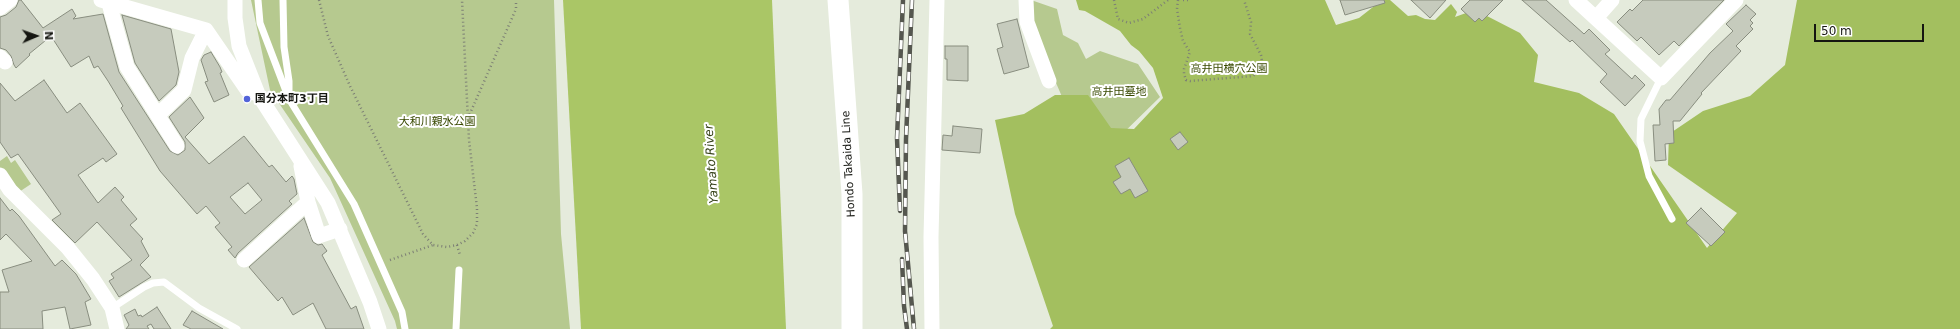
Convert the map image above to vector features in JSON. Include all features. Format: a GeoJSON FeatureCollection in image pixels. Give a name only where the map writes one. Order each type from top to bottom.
{"type":"FeatureCollection","features":[{"type":"Feature","properties":{"kind":"main road","name":"Hondo Takaida Line"},"geometry":{"type":"LineString","coordinates":[[838,0],[852,194],[852,329]]}},
{"type":"Feature","properties":{"kind":"street"},"geometry":{"type":"LineString","coordinates":[[0,8],[10,0]]}},
{"type":"Feature","properties":{"kind":"street"},"geometry":{"type":"LineString","coordinates":[[235,0],[235,18],[239,46],[258,94],[328,203],[370,302],[379,329]]}},
{"type":"Feature","properties":{"kind":"street"},"geometry":{"type":"LineString","coordinates":[[932,329],[936,0]]}},
{"type":"Feature","properties":{"kind":"street"},"geometry":{"type":"LineString","coordinates":[[1026,0],[1027,22],[1049,81]]}},
{"type":"Feature","properties":{"kind":"street"},"geometry":{"type":"LineString","coordinates":[[1576,0],[1661,78],[1736,0]]}},
{"type":"Feature","properties":{"kind":"street"},"geometry":{"type":"LineString","coordinates":[[1596,18],[1612,0]]}},
{"type":"Feature","properties":{"kind":"street"},"geometry":{"type":"LineString","coordinates":[[106,1],[206,30],[248,91],[258,94]]}},
{"type":"Feature","properties":{"kind":"street"},"geometry":{"type":"LineString","coordinates":[[106,1],[127,67],[178,146]]}},
{"type":"Feature","properties":{"kind":"street"},"geometry":{"type":"LineString","coordinates":[[158,115],[184,90],[192,58],[206,30]]}},
{"type":"Feature","properties":{"kind":"street"},"geometry":{"type":"LineString","coordinates":[[299,157],[308,202],[319,236],[340,229]]}},
{"type":"Feature","properties":{"kind":"street"},"geometry":{"type":"LineString","coordinates":[[0,175],[10,190],[68,248],[94,279],[112,308],[117,329]]}},
{"type":"Feature","properties":{"kind":"street"},"geometry":{"type":"LineString","coordinates":[[244,260],[308,202]]}},
{"type":"Feature","properties":{"kind":"lane"},"geometry":{"type":"LineString","coordinates":[[258,0],[260,23],[289,99],[354,204],[402,312],[405,329]]}},
{"type":"Feature","properties":{"kind":"lane"},"geometry":{"type":"LineString","coordinates":[[283,0],[284,47],[289,81],[289,99]]}},
{"type":"Feature","properties":{"kind":"lane"},"geometry":{"type":"LineString","coordinates":[[1661,78],[1641,119],[1640,141],[1649,176],[1672,219]]}},
{"type":"Feature","properties":{"kind":"lane"},"geometry":{"type":"LineString","coordinates":[[456,329],[459,270]]}},
{"type":"Feature","properties":{"kind":"lane"},"geometry":{"type":"LineString","coordinates":[[112,308],[153,283],[164,282],[198,308],[237,329]]}},
{"type":"Feature","properties":{"kind":"path"},"geometry":{"type":"LineString","coordinates":[[319,0],[328,36],[350,86],[422,234],[433,245]]}},
{"type":"Feature","properties":{"kind":"path"},"geometry":{"type":"LineString","coordinates":[[380,264],[433,245],[447,247],[457,245],[472,233],[477,224],[468,119],[462,0]]}},
{"type":"Feature","properties":{"kind":"path"},"geometry":{"type":"LineString","coordinates":[[468,119],[516,9],[516,0]]}},
{"type":"Feature","properties":{"kind":"path"},"geometry":{"type":"LineString","coordinates":[[1114,0],[1118,19],[1129,23],[1143,18],[1168,0]]}},
{"type":"Feature","properties":{"kind":"path"},"geometry":{"type":"LineString","coordinates":[[1178,0],[1180,28],[1184,41],[1190,52],[1184,69],[1184,74],[1186,80],[1190,81],[1253,76],[1264,67],[1261,55],[1250,34],[1251,22],[1244,0]]}},
{"type":"Feature","properties":{"kind":"path"},"geometry":{"type":"LineString","coordinates":[[1183,0],[1189,0]]}},
{"type":"Feature","properties":{"kind":"path"},"geometry":{"type":"LineString","coordinates":[[457,245],[460,255]]}},
{"type":"Feature","properties":{"kind":"green space","name":"大和川親水公園"},"geometry":{"type":"Polygon","coordinates":[[[251,0],[554,0],[561,234],[570,329],[397,329],[395,321],[330,178],[270,90],[251,0]]]}},
{"type":"Feature","properties":{"kind":"green space","name":"高井田墓地"},"geometry":{"type":"Polygon","coordinates":[[[1031,0],[1057,9],[1063,35],[1078,43],[1086,59],[1100,51],[1138,64],[1160,97],[1111,145],[1063,99],[1030,23],[1031,0]]]}},
{"type":"Feature","properties":{"kind":"green space","name":"高井田横穴公園"},"geometry":{"type":"Polygon","coordinates":[[[1076,0],[1325,0],[1336,25],[1359,18],[1382,0],[1390,0],[1408,16],[1416,15],[1425,19],[1435,20],[1451,4],[1457,12],[1455,17],[1466,13],[1485,15],[1520,33],[1538,55],[1534,82],[1579,93],[1614,114],[1707,248],[1737,213],[1668,165],[1669,134],[1703,111],[1750,96],[1785,65],[1797,0],[1960,0],[1960,329],[1050,329],[1053,326],[1015,214],[995,120],[1024,114],[1055,95],[1088,95],[1111,128],[1134,129],[1163,98],[1153,68],[1139,51],[1131,45],[1120,31],[1085,11],[1079,10],[1076,0]]]}},
{"type":"Feature","properties":{"kind":"green space"},"geometry":{"type":"Polygon","coordinates":[[[7,156],[11,163],[15,160],[31,184],[16,194],[0,171],[0,161],[7,156]]]}},
{"type":"Feature","properties":{"kind":"water","name":"Yamato River"},"geometry":{"type":"Polygon","coordinates":[[[563,0],[772,0],[786,329],[581,329],[563,0]]]}},
{"type":"Feature","properties":{"kind":"building"},"geometry":{"type":"Polygon","coordinates":[[[19,0],[21,0],[43,28],[72,9],[76,16],[73,19],[103,14],[119,72],[170,151],[178,155],[185,150],[185,142],[169,117],[190,97],[204,118],[185,137],[209,164],[244,136],[269,167],[272,165],[286,182],[292,176],[297,194],[289,201],[292,204],[238,253],[235,258],[228,250],[232,247],[215,227],[220,223],[206,206],[197,214],[160,171],[121,108],[123,106],[108,81],[98,66],[94,68],[89,56],[71,67],[51,36],[29,54],[30,55],[16,68],[11,56],[6,50],[0,48],[0,17],[6,15],[16,7],[19,0]],[[248,183],[230,197],[245,214],[262,200],[248,183]]]}},
{"type":"Feature","properties":{"kind":"building"},"geometry":{"type":"Polygon","coordinates":[[[1340,0],[1384,0],[1385,3],[1345,15],[1340,0]]]}},
{"type":"Feature","properties":{"kind":"building"},"geometry":{"type":"Polygon","coordinates":[[[1411,0],[1446,0],[1430,18],[1411,0]]]}},
{"type":"Feature","properties":{"kind":"building"},"geometry":{"type":"Polygon","coordinates":[[[1470,0],[1503,0],[1482,21],[1479,18],[1475,22],[1461,9],[1470,0]]]}},
{"type":"Feature","properties":{"kind":"building"},"geometry":{"type":"Polygon","coordinates":[[[1522,0],[1546,0],[1584,34],[1589,29],[1610,50],[1605,54],[1632,79],[1635,75],[1645,85],[1625,106],[1600,82],[1607,74],[1572,40],[1570,42],[1522,0]]]}},
{"type":"Feature","properties":{"kind":"building"},"geometry":{"type":"Polygon","coordinates":[[[1643,0],[1724,0],[1679,46],[1674,41],[1659,55],[1641,37],[1637,41],[1617,22],[1630,9],[1632,11],[1643,0]]]}},
{"type":"Feature","properties":{"kind":"building"},"geometry":{"type":"Polygon","coordinates":[[[1746,5],[1756,14],[1750,20],[1753,23],[1750,26],[1753,29],[1736,46],[1741,51],[1701,93],[1702,94],[1680,121],[1673,121],[1674,143],[1665,144],[1666,160],[1655,161],[1653,125],[1660,125],[1659,109],[1666,100],[1670,100],[1710,53],[1733,31],[1726,24],[1746,5]]]}},
{"type":"Feature","properties":{"kind":"building"},"geometry":{"type":"Polygon","coordinates":[[[122,15],[171,29],[179,72],[176,85],[159,101],[135,63],[122,15]]]}},
{"type":"Feature","properties":{"kind":"building"},"geometry":{"type":"Polygon","coordinates":[[[1017,19],[1029,67],[1004,74],[997,49],[1003,47],[997,24],[1017,19]]]}},
{"type":"Feature","properties":{"kind":"building"},"geometry":{"type":"Polygon","coordinates":[[[945,46],[968,46],[968,81],[947,80],[947,59],[945,59],[945,46]]]}},
{"type":"Feature","properties":{"kind":"building"},"geometry":{"type":"Polygon","coordinates":[[[211,52],[220,67],[222,72],[220,73],[229,95],[214,102],[205,82],[208,81],[201,60],[204,55],[211,52]]]}},
{"type":"Feature","properties":{"kind":"building"},"geometry":{"type":"Polygon","coordinates":[[[44,80],[67,113],[80,103],[117,154],[106,162],[103,158],[78,175],[98,203],[115,187],[124,197],[121,200],[137,219],[130,225],[143,239],[141,241],[149,256],[140,265],[151,277],[119,297],[109,281],[114,278],[111,274],[132,260],[97,222],[75,243],[52,220],[61,214],[18,154],[11,158],[0,142],[0,83],[15,101],[44,80]]]}},
{"type":"Feature","properties":{"kind":"building"},"geometry":{"type":"Polygon","coordinates":[[[953,126],[982,129],[980,153],[942,150],[943,135],[952,136],[953,126]]]}},
{"type":"Feature","properties":{"kind":"building"},"geometry":{"type":"Polygon","coordinates":[[[1180,132],[1188,142],[1178,150],[1170,139],[1180,132]]]}},
{"type":"Feature","properties":{"kind":"building"},"geometry":{"type":"Polygon","coordinates":[[[1129,158],[1148,191],[1135,198],[1130,189],[1121,194],[1113,182],[1121,177],[1115,166],[1129,158]]]}},
{"type":"Feature","properties":{"kind":"building"},"geometry":{"type":"Polygon","coordinates":[[[0,198],[10,211],[12,209],[19,216],[55,266],[62,260],[76,274],[91,299],[85,302],[91,325],[70,329],[65,307],[42,311],[43,329],[0,329],[0,292],[9,292],[2,270],[32,261],[6,234],[0,240],[0,198]]]}},
{"type":"Feature","properties":{"kind":"building"},"geometry":{"type":"Polygon","coordinates":[[[1701,208],[1725,232],[1711,246],[1686,223],[1701,208]]]}},
{"type":"Feature","properties":{"kind":"building"},"geometry":{"type":"Polygon","coordinates":[[[304,218],[313,242],[318,245],[322,244],[327,251],[322,255],[351,309],[356,306],[364,329],[326,329],[313,303],[293,315],[282,297],[278,301],[249,267],[304,218]]]}},
{"type":"Feature","properties":{"kind":"building"},"geometry":{"type":"Polygon","coordinates":[[[157,307],[171,329],[154,329],[151,324],[147,326],[149,329],[126,329],[129,325],[124,315],[135,309],[138,316],[141,315],[142,317],[157,307]]]}},
{"type":"Feature","properties":{"kind":"building"},"geometry":{"type":"Polygon","coordinates":[[[192,311],[223,329],[191,329],[183,325],[192,311]]]}},
{"type":"Feature","properties":{"kind":"railway"},"geometry":{"type":"LineString","coordinates":[[900,211],[897,138],[903,0]]}},
{"type":"Feature","properties":{"kind":"railway"},"geometry":{"type":"LineString","coordinates":[[912,0],[906,139],[905,231],[914,329]]}},
{"type":"Feature","properties":{"kind":"railway"},"geometry":{"type":"LineString","coordinates":[[902,259],[904,306],[907,329]]}},
{"type":"Feature","properties":{"kind":"place","name":"国分本町3丁目"},"geometry":{"type":"Point","coordinates":[247,99]}}]}
